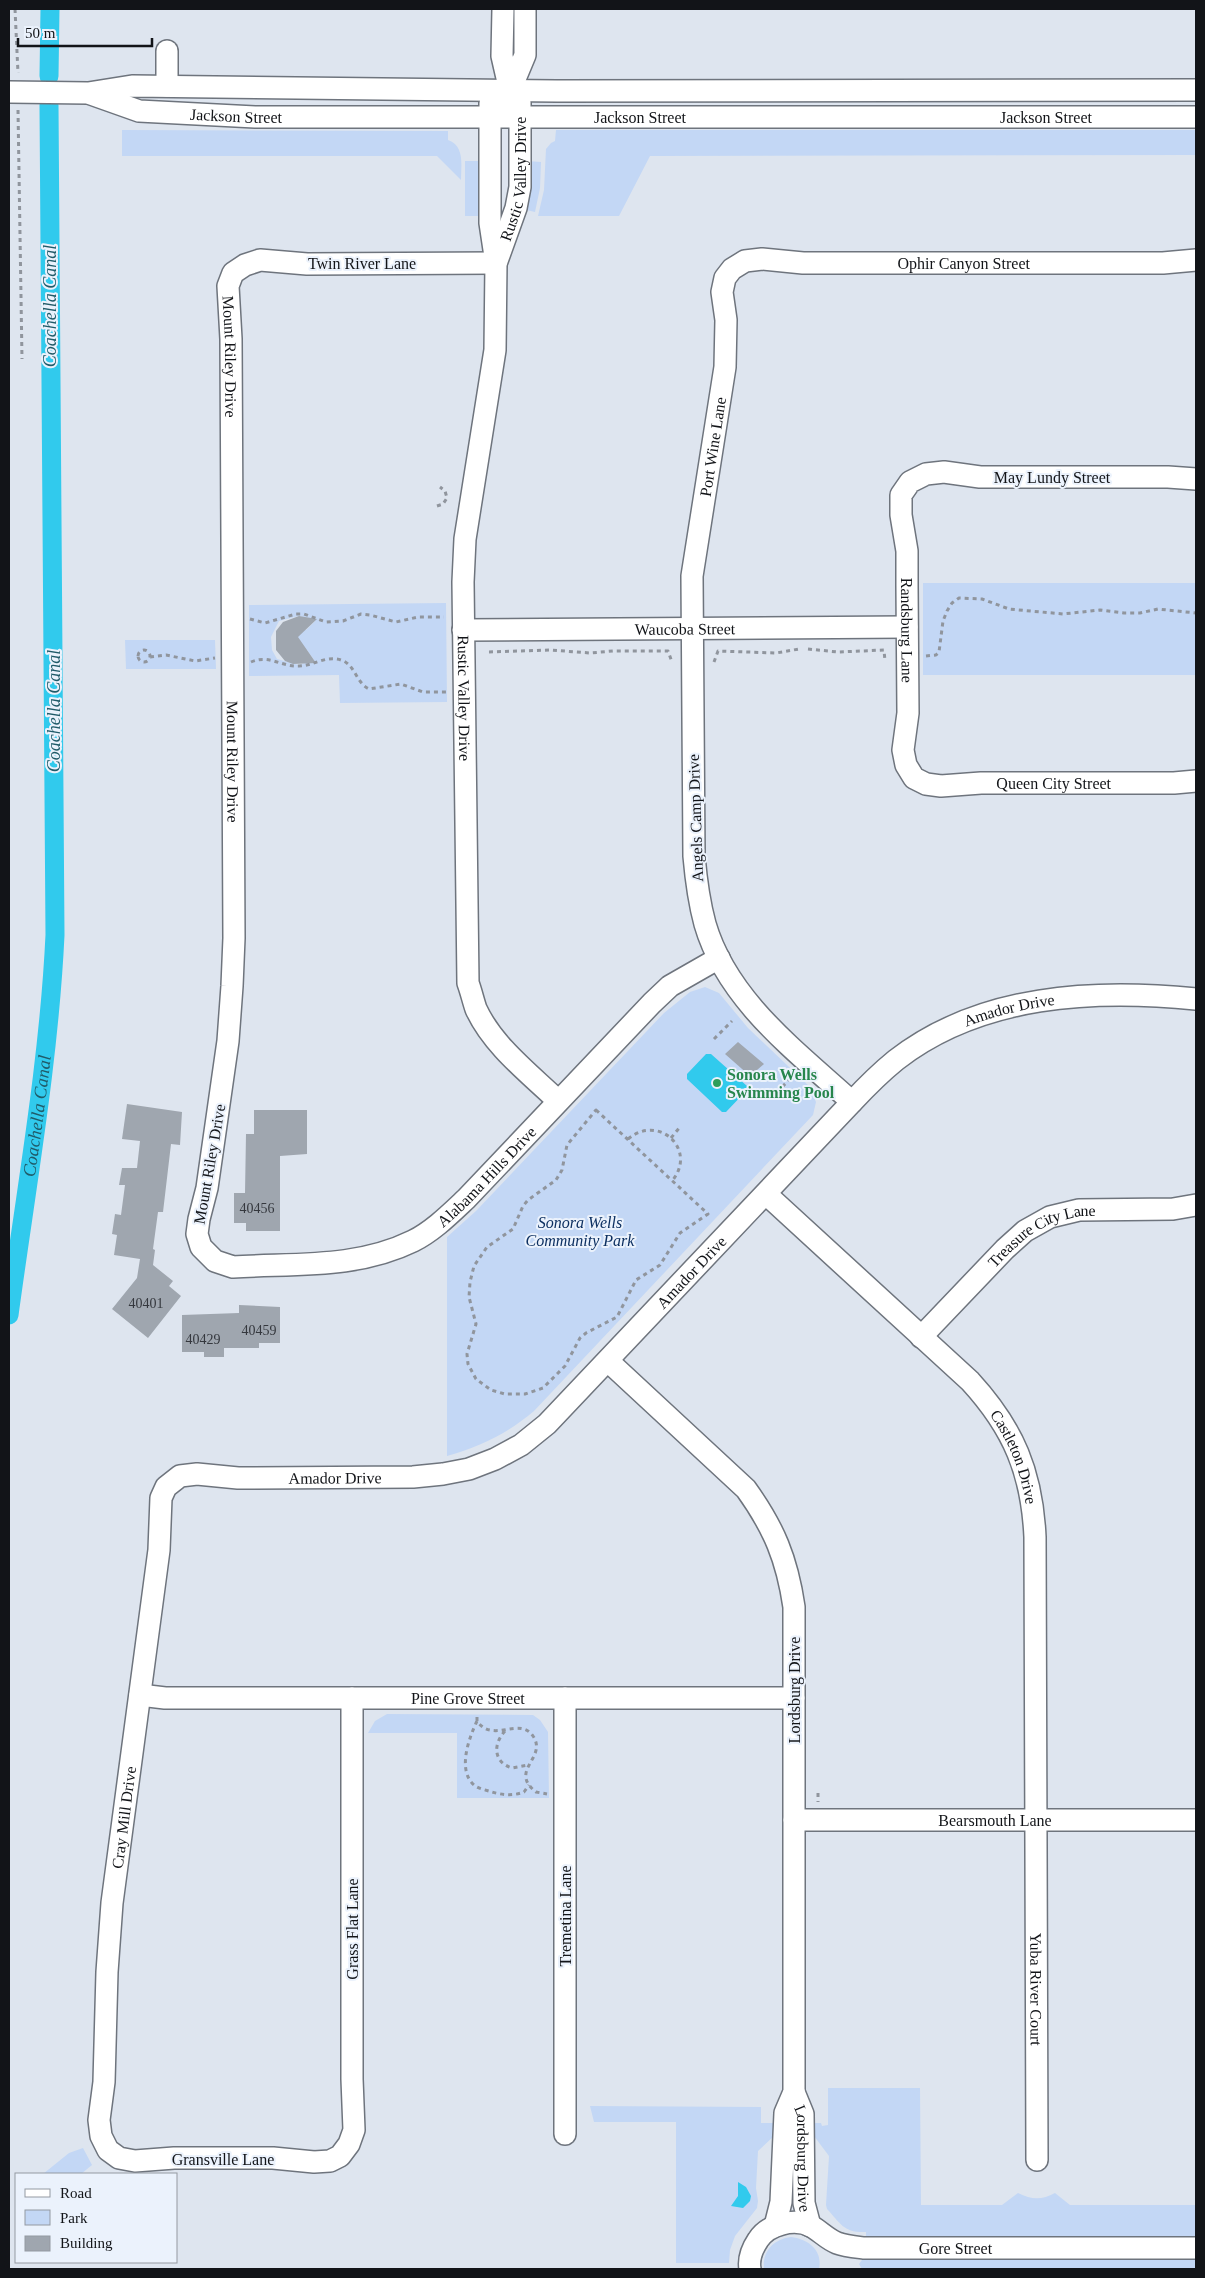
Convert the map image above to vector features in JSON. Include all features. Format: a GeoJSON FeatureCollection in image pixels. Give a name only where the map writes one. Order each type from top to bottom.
{"type":"FeatureCollection","features":[{"type":"Feature","properties":{"kind":"street"},"geometry":{"type":"LineString","coordinates":[[503,9],[502,56],[506,91],[506,117]]}},
{"type":"Feature","properties":{"kind":"street"},"geometry":{"type":"LineString","coordinates":[[506,91],[525,55],[525,9]]}},
{"type":"Feature","properties":{"kind":"street"},"geometry":{"type":"LineString","coordinates":[[167,51],[167,86]]}},
{"type":"Feature","properties":{"kind":"street","name":"Jackson Street"},"geometry":{"type":"LineString","coordinates":[[18,92],[79,92],[132,86],[506,91],[1196,90]]}},
{"type":"Feature","properties":{"kind":"street","name":"Jackson Street"},"geometry":{"type":"LineString","coordinates":[[79,92],[139,111],[254,117],[1196,117]]}},
{"type":"Feature","properties":{"kind":"street","name":"Rustic Valley Drive"},"geometry":{"type":"LineString","coordinates":[[506,117],[490,182],[490,223],[496,263],[495,350],[465,538],[463,630],[468,983],[477,1010],[492,1034],[509,1054],[558,1101]]}},
{"type":"Feature","properties":{"kind":"street","name":"Rustic Valley Drive"},"geometry":{"type":"LineString","coordinates":[[496,263],[516,208],[520,188],[506,117]]}},
{"type":"Feature","properties":{"kind":"street"},"geometry":{"type":"LineString","coordinates":[[490,182],[520,188]]}},
{"type":"Feature","properties":{"kind":"street","name":"Ophir Canyon Street"},"geometry":{"type":"LineString","coordinates":[[732,268],[745,261],[762,259],[803,263],[1163,263],[1196,260]]}},
{"type":"Feature","properties":{"kind":"street","name":"Twin River Lane"},"geometry":{"type":"LineString","coordinates":[[233,274],[245,264],[260,260],[307,264],[496,263]]}},
{"type":"Feature","properties":{"kind":"street","name":"Port Wine Lane"},"geometry":{"type":"LineString","coordinates":[[692,628],[692,576],[725,368],[726,320],[722,292],[725,278],[732,268]]}},
{"type":"Feature","properties":{"kind":"street","name":"Mount Riley Drive"},"geometry":{"type":"LineString","coordinates":[[201,1247],[197,1234],[198,1219],[208,1188],[228,1041],[234,957],[231,339],[227,299],[228,286],[233,274]]}},
{"type":"Feature","properties":{"kind":"street","name":"May Lundy Street"},"geometry":{"type":"LineString","coordinates":[[910,482],[926,474],[944,472],[980,477],[1168,477],[1196,479]]}},
{"type":"Feature","properties":{"kind":"street","name":"Randsburg Lane"},"geometry":{"type":"LineString","coordinates":[[910,482],[901,495],[901,515],[907,551],[908,713],[903,750],[906,765],[914,778]]}},
{"type":"Feature","properties":{"kind":"street","name":"Waucoba Street"},"geometry":{"type":"LineString","coordinates":[[463,630],[907,627]]}},
{"type":"Feature","properties":{"kind":"street","name":"Angels Camp Drive"},"geometry":{"type":"LineString","coordinates":[[692,628],[694,856],[697,891],[706,926],[719,958],[735,985],[765,1021],[852,1102]]}},
{"type":"Feature","properties":{"kind":"street","name":"Queen City Street"},"geometry":{"type":"LineString","coordinates":[[914,778],[926,784],[941,786],[980,783],[1174,783],[1196,781]]}},
{"type":"Feature","properties":{"kind":"street","name":"Alabama Hills Drive"},"geometry":{"type":"LineString","coordinates":[[201,1247],[215,1261],[233,1267],[354,1261],[414,1241],[445,1220],[652,1002],[670,986],[719,958]]}},
{"type":"Feature","properties":{"kind":"street","name":"Amador Drive"},"geometry":{"type":"LineString","coordinates":[[166,1487],[180,1476],[197,1474],[238,1478],[413,1477],[468,1468],[495,1458],[521,1445],[547,1424],[852,1102],[898,1059],[927,1040],[959,1024],[996,1011],[1062,997],[1170,996],[1196,999]]}},
{"type":"Feature","properties":{"kind":"street","name":"Castleton Drive"},"geometry":{"type":"LineString","coordinates":[[766,1194],[970,1381],[989,1402],[1014,1441],[1030,1487],[1035,1537],[1035,1820]]}},
{"type":"Feature","properties":{"kind":"street","name":"Treasure City Lane"},"geometry":{"type":"LineString","coordinates":[[921,1337],[1005,1249],[1025,1231],[1050,1217],[1079,1210],[1172,1209],[1196,1205]]}},
{"type":"Feature","properties":{"kind":"street","name":"Lordsburg Drive"},"geometry":{"type":"LineString","coordinates":[[608,1361],[739,1483],[764,1514],[778,1541],[790,1574],[794,1606],[794,2092],[785,2113],[810,2226]]}},
{"type":"Feature","properties":{"kind":"street","name":"Cray Mill Drive"},"geometry":{"type":"LineString","coordinates":[[108,2150],[101,2136],[99,2120],[104,2082],[107,1972],[118,1854],[159,1550],[161,1498],[166,1487]]}},
{"type":"Feature","properties":{"kind":"street","name":"Pine Grove Street"},"geometry":{"type":"LineString","coordinates":[[140,1695],[165,1698],[794,1698]]}},
{"type":"Feature","properties":{"kind":"street","name":"Grass Flat Lane"},"geometry":{"type":"LineString","coordinates":[[340,2156],[349,2144],[354,2130],[352,2080],[352,1698]]}},
{"type":"Feature","properties":{"kind":"street","name":"Tremetina Lane"},"geometry":{"type":"LineString","coordinates":[[565,1698],[565,2134]]}},
{"type":"Feature","properties":{"kind":"street","name":"Bearsmouth Lane"},"geometry":{"type":"LineString","coordinates":[[794,1820],[1196,1820]]}},
{"type":"Feature","properties":{"kind":"street","name":"Yuba River Court"},"geometry":{"type":"LineString","coordinates":[[1035,1820],[1036,2160]]}},
{"type":"Feature","properties":{"kind":"street","name":"Lordsburg Drive"},"geometry":{"type":"LineString","coordinates":[[774,2226],[794,2147]]}},
{"type":"Feature","properties":{"kind":"street","name":"Gransville Lane"},"geometry":{"type":"LineString","coordinates":[[108,2150],[119,2158],[135,2162],[174,2158],[273,2158],[314,2162],[330,2161],[340,2156]]}},
{"type":"Feature","properties":{"kind":"street","name":"Gore Street"},"geometry":{"type":"LineString","coordinates":[[774,2226],[791,2222],[810,2226],[838,2244],[864,2248],[1196,2248]]}},
{"type":"Feature","properties":{"kind":"street"},"geometry":{"type":"LineString","coordinates":[[750,2269],[749,2263],[752,2248],[761,2235],[774,2226]]}},
{"type":"Feature","properties":{"kind":"path"},"geometry":{"type":"LineString","coordinates":[[15,9],[18,53]]}},
{"type":"Feature","properties":{"kind":"path"},"geometry":{"type":"LineString","coordinates":[[19,130],[22,359]]}},
{"type":"Feature","properties":{"kind":"path"},"geometry":{"type":"LineString","coordinates":[[437,506],[443,504],[447,498],[445,491],[440,487]]}},
{"type":"Feature","properties":{"kind":"path"},"geometry":{"type":"LineString","coordinates":[[923,656],[936,655],[939,652],[943,621],[952,603],[959,598],[982,599],[1009,609],[1063,614],[1100,610],[1140,613],[1158,609],[1196,613]]}},
{"type":"Feature","properties":{"kind":"path"},"geometry":{"type":"LineString","coordinates":[[249,619],[265,623],[296,614],[304,614],[326,622],[343,621],[361,614],[396,622],[418,617],[446,617]]}},
{"type":"Feature","properties":{"kind":"path"},"geometry":{"type":"LineString","coordinates":[[714,662],[718,651],[776,653],[810,649],[838,652],[884,650],[885,661]]}},
{"type":"Feature","properties":{"kind":"path"},"geometry":{"type":"LineString","coordinates":[[489,652],[550,650],[590,653],[668,651],[672,662]]}},
{"type":"Feature","properties":{"kind":"path"},"geometry":{"type":"LineString","coordinates":[[150,657],[166,655],[195,661],[216,658]]}},
{"type":"Feature","properties":{"kind":"path"},"geometry":{"type":"LineString","coordinates":[[250,662],[256,659],[272,659],[296,667],[324,660],[340,659],[347,663],[361,684],[369,689],[401,684],[423,692],[447,692]]}},
{"type":"Feature","properties":{"kind":"path"},"geometry":{"type":"LineString","coordinates":[[714,1039],[732,1021]]}},
{"type":"Feature","properties":{"kind":"path"},"geometry":{"type":"LineString","coordinates":[[771,1098],[792,1077]]}},
{"type":"Feature","properties":{"kind":"path"},"geometry":{"type":"LineString","coordinates":[[596,1110],[628,1139],[708,1214],[680,1233],[660,1265],[636,1280],[617,1317],[580,1338],[565,1366],[550,1382],[532,1392],[505,1394],[491,1390],[476,1379],[468,1364],[467,1354],[476,1324],[469,1297],[474,1266],[482,1252],[509,1233],[528,1200],[556,1180],[562,1170],[565,1150],[570,1139],[596,1110]]}},
{"type":"Feature","properties":{"kind":"path"},"geometry":{"type":"LineString","coordinates":[[671,1138],[680,1127]]}},
{"type":"Feature","properties":{"kind":"path"},"geometry":{"type":"LineString","coordinates":[[628,1139],[638,1132],[649,1128],[662,1132],[671,1138],[683,1158],[679,1170],[672,1181]]}},
{"type":"Feature","properties":{"kind":"path"},"geometry":{"type":"LineString","coordinates":[[477,1714],[477,1721],[468,1743],[466,1759],[467,1774],[474,1786],[496,1793],[512,1794],[524,1792],[529,1785]]}},
{"type":"Feature","properties":{"kind":"path"},"geometry":{"type":"LineString","coordinates":[[477,1721],[486,1730],[506,1731],[515,1728],[525,1729],[533,1736],[536,1750],[526,1775],[529,1785],[536,1792],[549,1794]]}},
{"type":"Feature","properties":{"kind":"path"},"geometry":{"type":"LineString","coordinates":[[506,1731],[496,1743],[496,1752],[500,1760],[512,1768],[529,1764]]}},
{"type":"Feature","properties":{"kind":"green space"},"geometry":{"type":"Polygon","coordinates":[[[122,130],[448,131],[448,140],[460,151],[461,180],[437,156],[122,156],[122,130]]]}},
{"type":"Feature","properties":{"kind":"green space"},"geometry":{"type":"Polygon","coordinates":[[[556,130],[1196,130],[1196,155],[650,156],[619,216],[538,216],[544,190],[546,149],[555,141],[556,130]]]}},
{"type":"Feature","properties":{"kind":"green space"},"geometry":{"type":"Polygon","coordinates":[[[465,161],[479,161],[479,216],[465,216],[465,161]]]}},
{"type":"Feature","properties":{"kind":"green space"},"geometry":{"type":"Polygon","coordinates":[[[527,161],[541,162],[540,188],[535,212],[522,209],[527,161]]]}},
{"type":"Feature","properties":{"kind":"green space"},"geometry":{"type":"Polygon","coordinates":[[[1195,501],[1196,675],[923,675],[923,583],[1195,583],[1195,501]]]}},
{"type":"Feature","properties":{"kind":"green space"},"geometry":{"type":"Polygon","coordinates":[[[446,603],[447,702],[340,703],[339,675],[249,676],[249,605],[446,603]],[[299,616],[279,621],[271,637],[272,650],[277,659],[299,665],[314,660],[307,650],[292,650],[299,629],[306,630],[315,621],[299,616]]]}},
{"type":"Feature","properties":{"kind":"green space"},"geometry":{"type":"Polygon","coordinates":[[[125,640],[215,640],[216,669],[126,669],[125,640]]]}},
{"type":"Feature","properties":{"kind":"green space","name":"Sonora Wells Community Park"},"geometry":{"type":"Polygon","coordinates":[[[705,987],[719,993],[748,1028],[809,1086],[816,1102],[813,1115],[534,1411],[514,1426],[493,1438],[447,1456],[447,1237],[476,1211],[664,1013],[690,992],[705,987]]]}},
{"type":"Feature","properties":{"kind":"green space"},"geometry":{"type":"Polygon","coordinates":[[[387,1714],[533,1715],[540,1720],[548,1732],[549,1798],[457,1798],[457,1733],[368,1733],[375,1721],[387,1714]]]}},
{"type":"Feature","properties":{"kind":"green space"},"geometry":{"type":"Polygon","coordinates":[[[828,2088],[920,2088],[921,2205],[1002,2205],[1018,2193],[1037,2198],[1055,2193],[1070,2205],[1196,2205],[1196,2239],[866,2240],[866,2232],[853,2231],[844,2227],[827,2209],[826,2205],[829,2156],[811,2132],[811,2123],[821,2123],[822,2126],[828,2125],[828,2088]]]}},
{"type":"Feature","properties":{"kind":"green space"},"geometry":{"type":"Polygon","coordinates":[[[590,2106],[761,2107],[761,2123],[778,2123],[774,2136],[758,2151],[757,2208],[735,2236],[730,2250],[729,2263],[676,2263],[676,2122],[594,2122],[590,2106]]]}},
{"type":"Feature","properties":{"kind":"green space"},"geometry":{"type":"Polygon","coordinates":[[[83,2148],[92,2165],[82,2173],[44,2173],[69,2153],[83,2148]]]}},
{"type":"Feature","properties":{"kind":"green space"},"geometry":{"type":"Polygon","coordinates":[[[791,2237],[803,2240],[813,2247],[819,2256],[819,2269],[764,2269],[765,2257],[770,2247],[779,2240],[791,2237]]]}},
{"type":"Feature","properties":{"kind":"green space"},"geometry":{"type":"Polygon","coordinates":[[[1196,2259],[1196,2269],[862,2269],[859,2264],[862,2260],[1196,2259]]]}},
{"type":"Feature","properties":{"kind":"water","name":"Sonora Wells Swimming Pool"},"geometry":{"type":"Polygon","coordinates":[[[706,1054],[711,1054],[747,1086],[746,1091],[726,1112],[722,1112],[687,1079],[687,1074],[706,1054]]]}},
{"type":"Feature","properties":{"kind":"water"},"geometry":{"type":"Polygon","coordinates":[[[738,2182],[746,2187],[751,2196],[750,2201],[743,2208],[731,2206],[738,2196],[738,2182]]]}},
{"type":"Feature","properties":{"kind":"building"},"geometry":{"type":"Polygon","coordinates":[[[299,616],[317,619],[298,637],[316,663],[293,664],[285,661],[276,650],[276,631],[283,622],[299,616]]]}},
{"type":"Feature","properties":{"kind":"building"},"geometry":{"type":"Polygon","coordinates":[[[738,1042],[764,1064],[750,1076],[725,1054],[738,1042]]]}},
{"type":"Feature","properties":{"kind":"building"},"geometry":{"type":"Polygon","coordinates":[[[127,1104],[182,1112],[180,1145],[171,1144],[163,1212],[158,1212],[153,1249],[155,1250],[153,1265],[173,1281],[169,1286],[181,1296],[148,1338],[112,1309],[137,1278],[140,1259],[114,1255],[117,1235],[112,1234],[115,1214],[121,1215],[125,1185],[119,1185],[122,1168],[137,1168],[140,1141],[122,1139],[127,1104]]]}},
{"type":"Feature","properties":{"kind":"building"},"geometry":{"type":"Polygon","coordinates":[[[254,1110],[307,1110],[307,1154],[280,1156],[280,1231],[246,1231],[246,1223],[234,1223],[234,1193],[245,1193],[246,1134],[254,1134],[254,1110]]]}},
{"type":"Feature","properties":{"kind":"building"},"geometry":{"type":"Polygon","coordinates":[[[239,1305],[280,1307],[280,1343],[259,1343],[259,1348],[224,1348],[224,1357],[204,1357],[204,1352],[182,1352],[182,1315],[239,1313],[239,1305]]]}},
{"type":"Feature","properties":{"kind":"waterway","name":"Coachella Canal"},"geometry":{"type":"LineString","coordinates":[[49,76],[50,9]]}},
{"type":"Feature","properties":{"kind":"waterway","name":"Coachella Canal"},"geometry":{"type":"LineString","coordinates":[[9,1315],[48,1030],[55,935],[49,105]]}},
{"type":"Feature","properties":{"kind":"place","name":"Sonora Wells Swimming Pool"},"geometry":{"type":"Point","coordinates":[717,1083]}}]}
